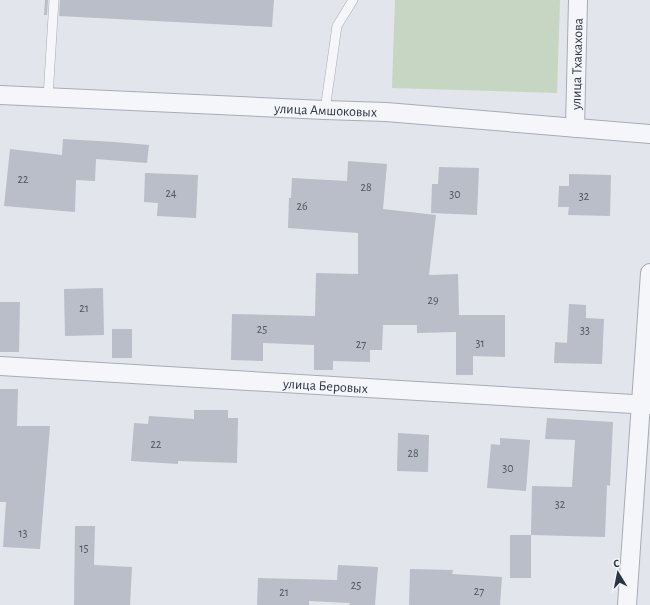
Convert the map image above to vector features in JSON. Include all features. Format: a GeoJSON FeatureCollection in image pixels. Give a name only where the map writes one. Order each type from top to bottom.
{"type":"FeatureCollection","features":[{"type":"Feature","properties":{"kind":"street","name":"улица Тхакахова"},"geometry":{"type":"LineString","coordinates":[[575,128],[578,0]]}},
{"type":"Feature","properties":{"kind":"street","name":"улица Амшоковых"},"geometry":{"type":"LineString","coordinates":[[0,95],[386,112],[650,134]]}},
{"type":"Feature","properties":{"kind":"street"},"geometry":{"type":"LineString","coordinates":[[627,605],[645,405],[650,273]]}},
{"type":"Feature","properties":{"kind":"street","name":"улица Беровых"},"geometry":{"type":"LineString","coordinates":[[0,366],[645,405]]}},
{"type":"Feature","properties":{"kind":"lane"},"geometry":{"type":"LineString","coordinates":[[48,97],[54,0]]}},
{"type":"Feature","properties":{"kind":"lane"},"geometry":{"type":"LineString","coordinates":[[325,110],[337,26],[353,0]]}},
{"type":"Feature","properties":{"kind":"green space"},"geometry":{"type":"Polygon","coordinates":[[[395,0],[560,0],[557,93],[392,88],[395,0]]]}},
{"type":"Feature","properties":{"kind":"building"},"geometry":{"type":"Polygon","coordinates":[[[45,0],[48,0],[47,15],[44,15],[45,0]]]}},
{"type":"Feature","properties":{"kind":"building"},"geometry":{"type":"Polygon","coordinates":[[[60,0],[274,0],[272,27],[59,16],[60,0]]]}},
{"type":"Feature","properties":{"kind":"building"},"geometry":{"type":"Polygon","coordinates":[[[63,139],[149,145],[147,163],[96,159],[95,181],[76,180],[75,212],[4,206],[10,149],[62,155],[63,139]]]}},
{"type":"Feature","properties":{"kind":"building"},"geometry":{"type":"Polygon","coordinates":[[[348,161],[387,164],[383,209],[436,215],[429,275],[458,274],[459,315],[505,315],[505,357],[473,356],[473,375],[456,375],[456,332],[417,333],[417,325],[383,325],[382,350],[370,350],[370,362],[333,361],[333,370],[314,370],[314,345],[263,343],[263,361],[231,360],[232,314],[315,316],[316,273],[358,274],[358,233],[288,228],[289,198],[291,198],[292,178],[347,181],[348,161]]]}},
{"type":"Feature","properties":{"kind":"building"},"geometry":{"type":"Polygon","coordinates":[[[439,167],[479,168],[477,215],[431,213],[432,184],[438,184],[439,167]]]}},
{"type":"Feature","properties":{"kind":"building"},"geometry":{"type":"Polygon","coordinates":[[[145,173],[198,175],[196,218],[157,216],[158,203],[144,202],[145,173]]]}},
{"type":"Feature","properties":{"kind":"building"},"geometry":{"type":"Polygon","coordinates":[[[569,174],[611,175],[610,216],[568,215],[569,207],[558,207],[559,186],[569,186],[569,174]]]}},
{"type":"Feature","properties":{"kind":"building"},"geometry":{"type":"Polygon","coordinates":[[[103,288],[104,335],[65,336],[64,289],[103,288]]]}},
{"type":"Feature","properties":{"kind":"building"},"geometry":{"type":"Polygon","coordinates":[[[0,302],[20,302],[19,352],[0,352],[0,302]]]}},
{"type":"Feature","properties":{"kind":"building"},"geometry":{"type":"Polygon","coordinates":[[[569,304],[586,305],[586,318],[604,319],[602,364],[554,363],[555,342],[567,343],[569,304]]]}},
{"type":"Feature","properties":{"kind":"building"},"geometry":{"type":"Polygon","coordinates":[[[112,329],[132,329],[132,358],[112,358],[112,329]]]}},
{"type":"Feature","properties":{"kind":"building"},"geometry":{"type":"Polygon","coordinates":[[[0,389],[18,389],[17,426],[50,426],[40,549],[3,547],[6,502],[0,502],[0,389]]]}},
{"type":"Feature","properties":{"kind":"building"},"geometry":{"type":"Polygon","coordinates":[[[194,410],[228,410],[228,418],[238,418],[237,463],[178,461],[178,464],[131,461],[134,423],[148,424],[149,416],[194,419],[194,410]]]}},
{"type":"Feature","properties":{"kind":"building"},"geometry":{"type":"Polygon","coordinates":[[[547,418],[613,422],[610,486],[607,485],[605,537],[531,535],[532,486],[572,487],[575,440],[545,439],[547,418]]]}},
{"type":"Feature","properties":{"kind":"building"},"geometry":{"type":"Polygon","coordinates":[[[398,433],[429,435],[428,472],[397,471],[398,433]]]}},
{"type":"Feature","properties":{"kind":"building"},"geometry":{"type":"Polygon","coordinates":[[[500,438],[530,440],[526,491],[487,488],[491,444],[500,445],[500,438]]]}},
{"type":"Feature","properties":{"kind":"building"},"geometry":{"type":"Polygon","coordinates":[[[75,526],[95,526],[94,565],[132,567],[130,605],[74,605],[75,526]]]}},
{"type":"Feature","properties":{"kind":"building"},"geometry":{"type":"Polygon","coordinates":[[[510,535],[531,535],[531,578],[510,578],[510,535]]]}},
{"type":"Feature","properties":{"kind":"building"},"geometry":{"type":"Polygon","coordinates":[[[338,565],[378,567],[375,605],[349,605],[350,603],[309,601],[309,605],[257,605],[258,578],[337,580],[338,565]]]}},
{"type":"Feature","properties":{"kind":"building"},"geometry":{"type":"Polygon","coordinates":[[[410,569],[453,570],[452,574],[502,577],[500,605],[409,605],[410,569]]]}}]}
